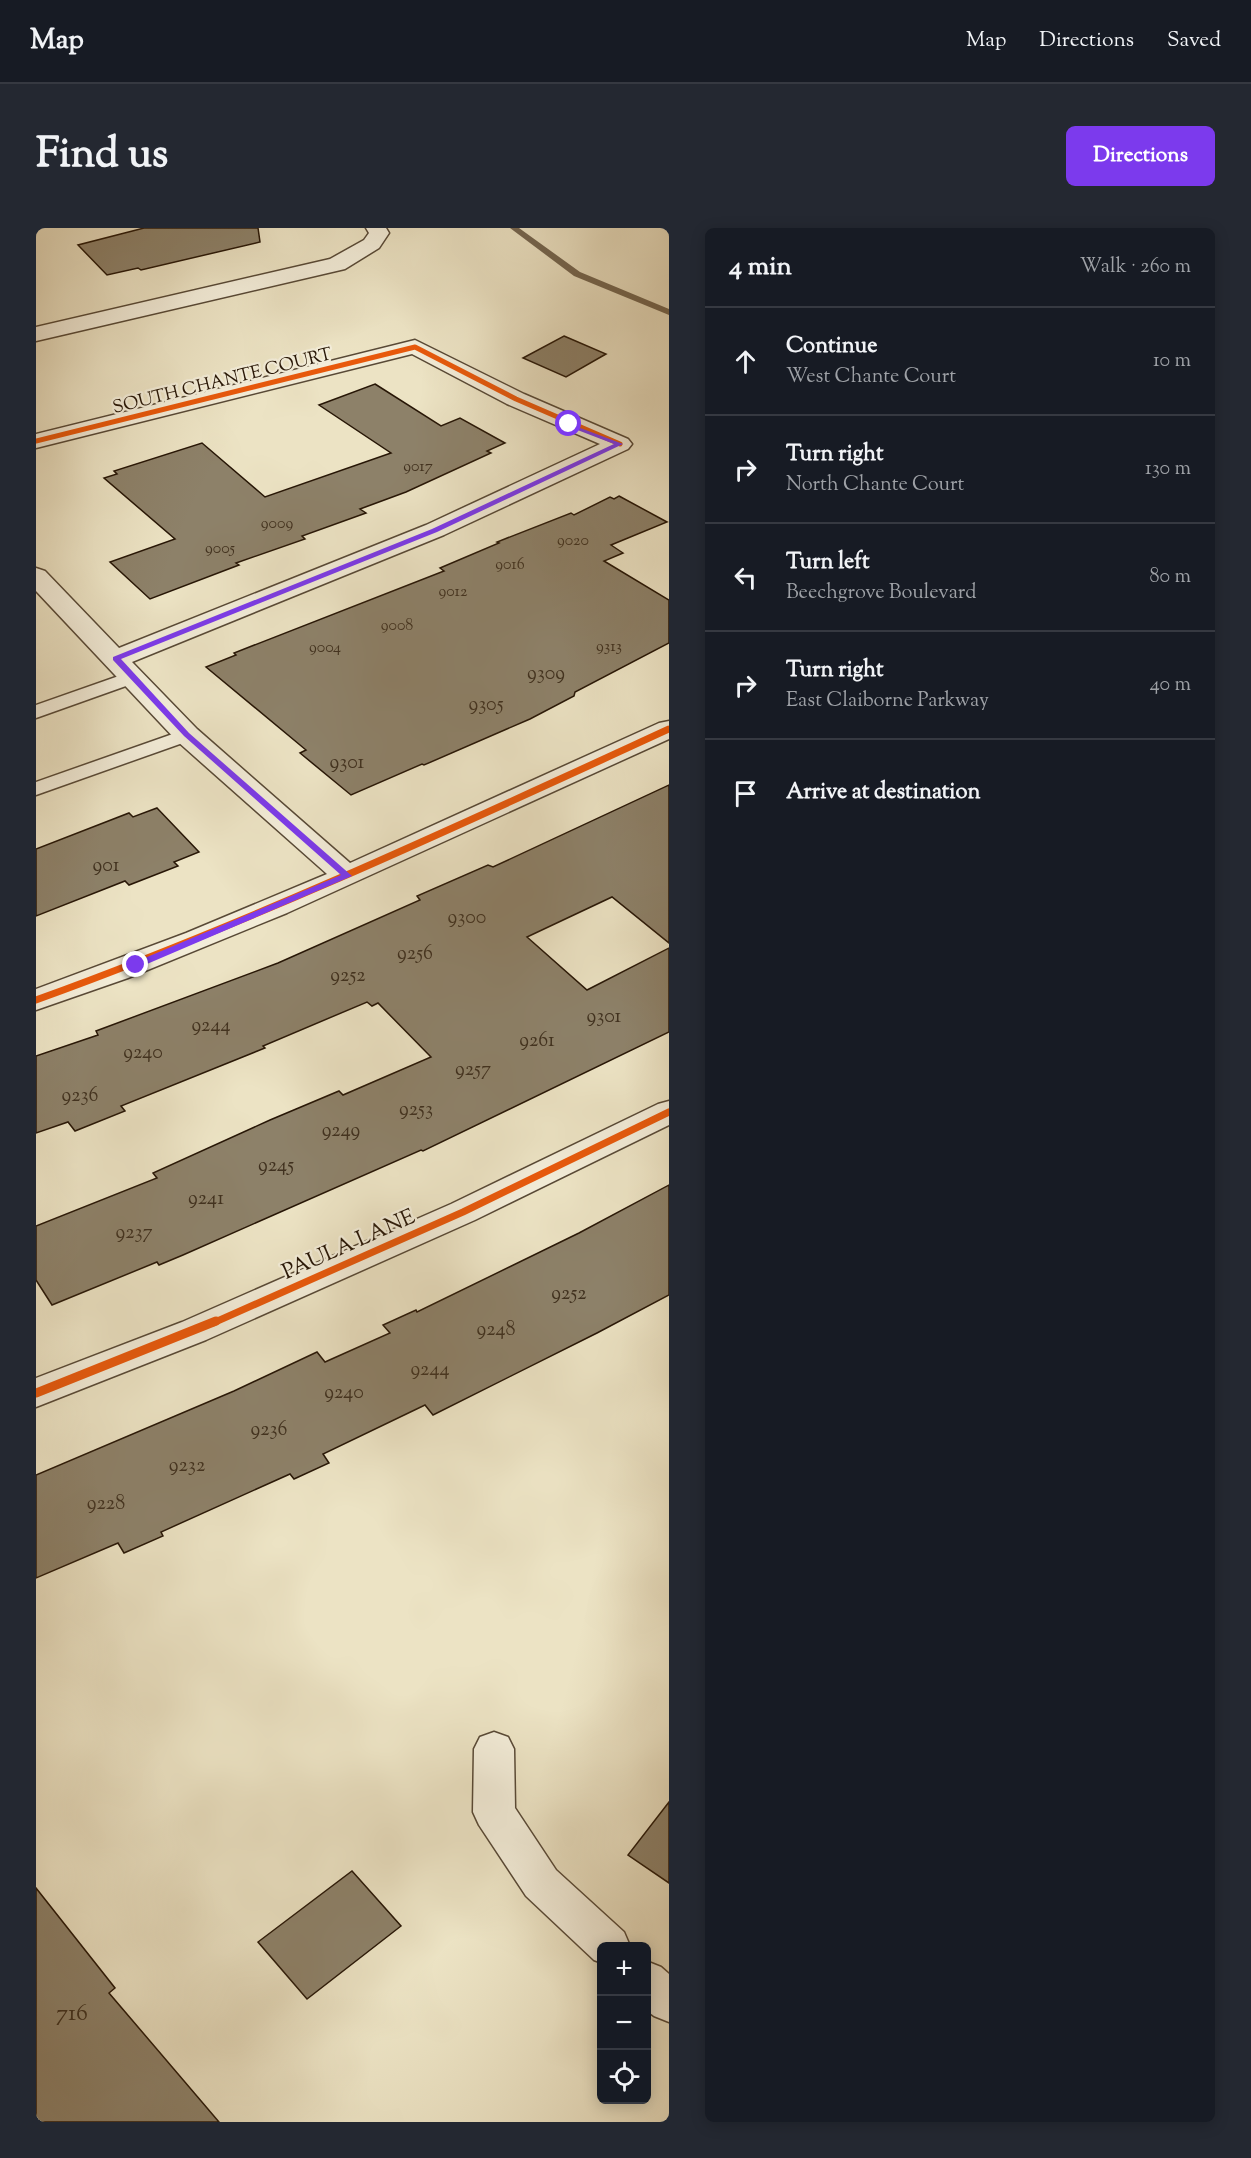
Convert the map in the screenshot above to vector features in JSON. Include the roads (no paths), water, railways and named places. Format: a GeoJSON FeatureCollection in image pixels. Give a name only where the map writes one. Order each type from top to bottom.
{"type":"FeatureCollection","features":[{"type":"Feature","properties":{"kind":"street"},"geometry":{"type":"LineString","coordinates":[[36,334],[337,264],[372,244],[379,233],[376,228]]}},
{"type":"Feature","properties":{"kind":"street","name":"SOUTH CHANTE COURT"},"geometry":{"type":"LineString","coordinates":[[36,441],[415,347],[467,376],[569,424],[620,444],[435,530],[124,668]]}},
{"type":"Feature","properties":{"kind":"street"},"geometry":{"type":"LineString","coordinates":[[36,576],[187,735],[347,876]]}},
{"type":"Feature","properties":{"kind":"street"},"geometry":{"type":"LineString","coordinates":[[36,1000],[136,965],[347,876],[669,729]]}},
{"type":"Feature","properties":{"kind":"street","name":"PAULA LANE"},"geometry":{"type":"LineString","coordinates":[[36,1393],[194,1331],[431,1226],[669,1112]]}},
{"type":"Feature","properties":{"kind":"street"},"geometry":{"type":"LineString","coordinates":[[494,1749],[494,1812],[541,1883],[604,1942]]}},
{"type":"Feature","properties":{"kind":"street"},"geometry":{"type":"LineString","coordinates":[[651,1986],[669,2002]]}},
{"type":"Feature","properties":{"kind":"lane"},"geometry":{"type":"LineString","coordinates":[[36,712],[124,668]]}},
{"type":"Feature","properties":{"kind":"lane"},"geometry":{"type":"LineString","coordinates":[[36,789],[187,735]]}},
{"type":"Feature","properties":{"kind":"waterway"},"geometry":{"type":"LineString","coordinates":[[514,228],[577,274],[669,312]]}}]}
